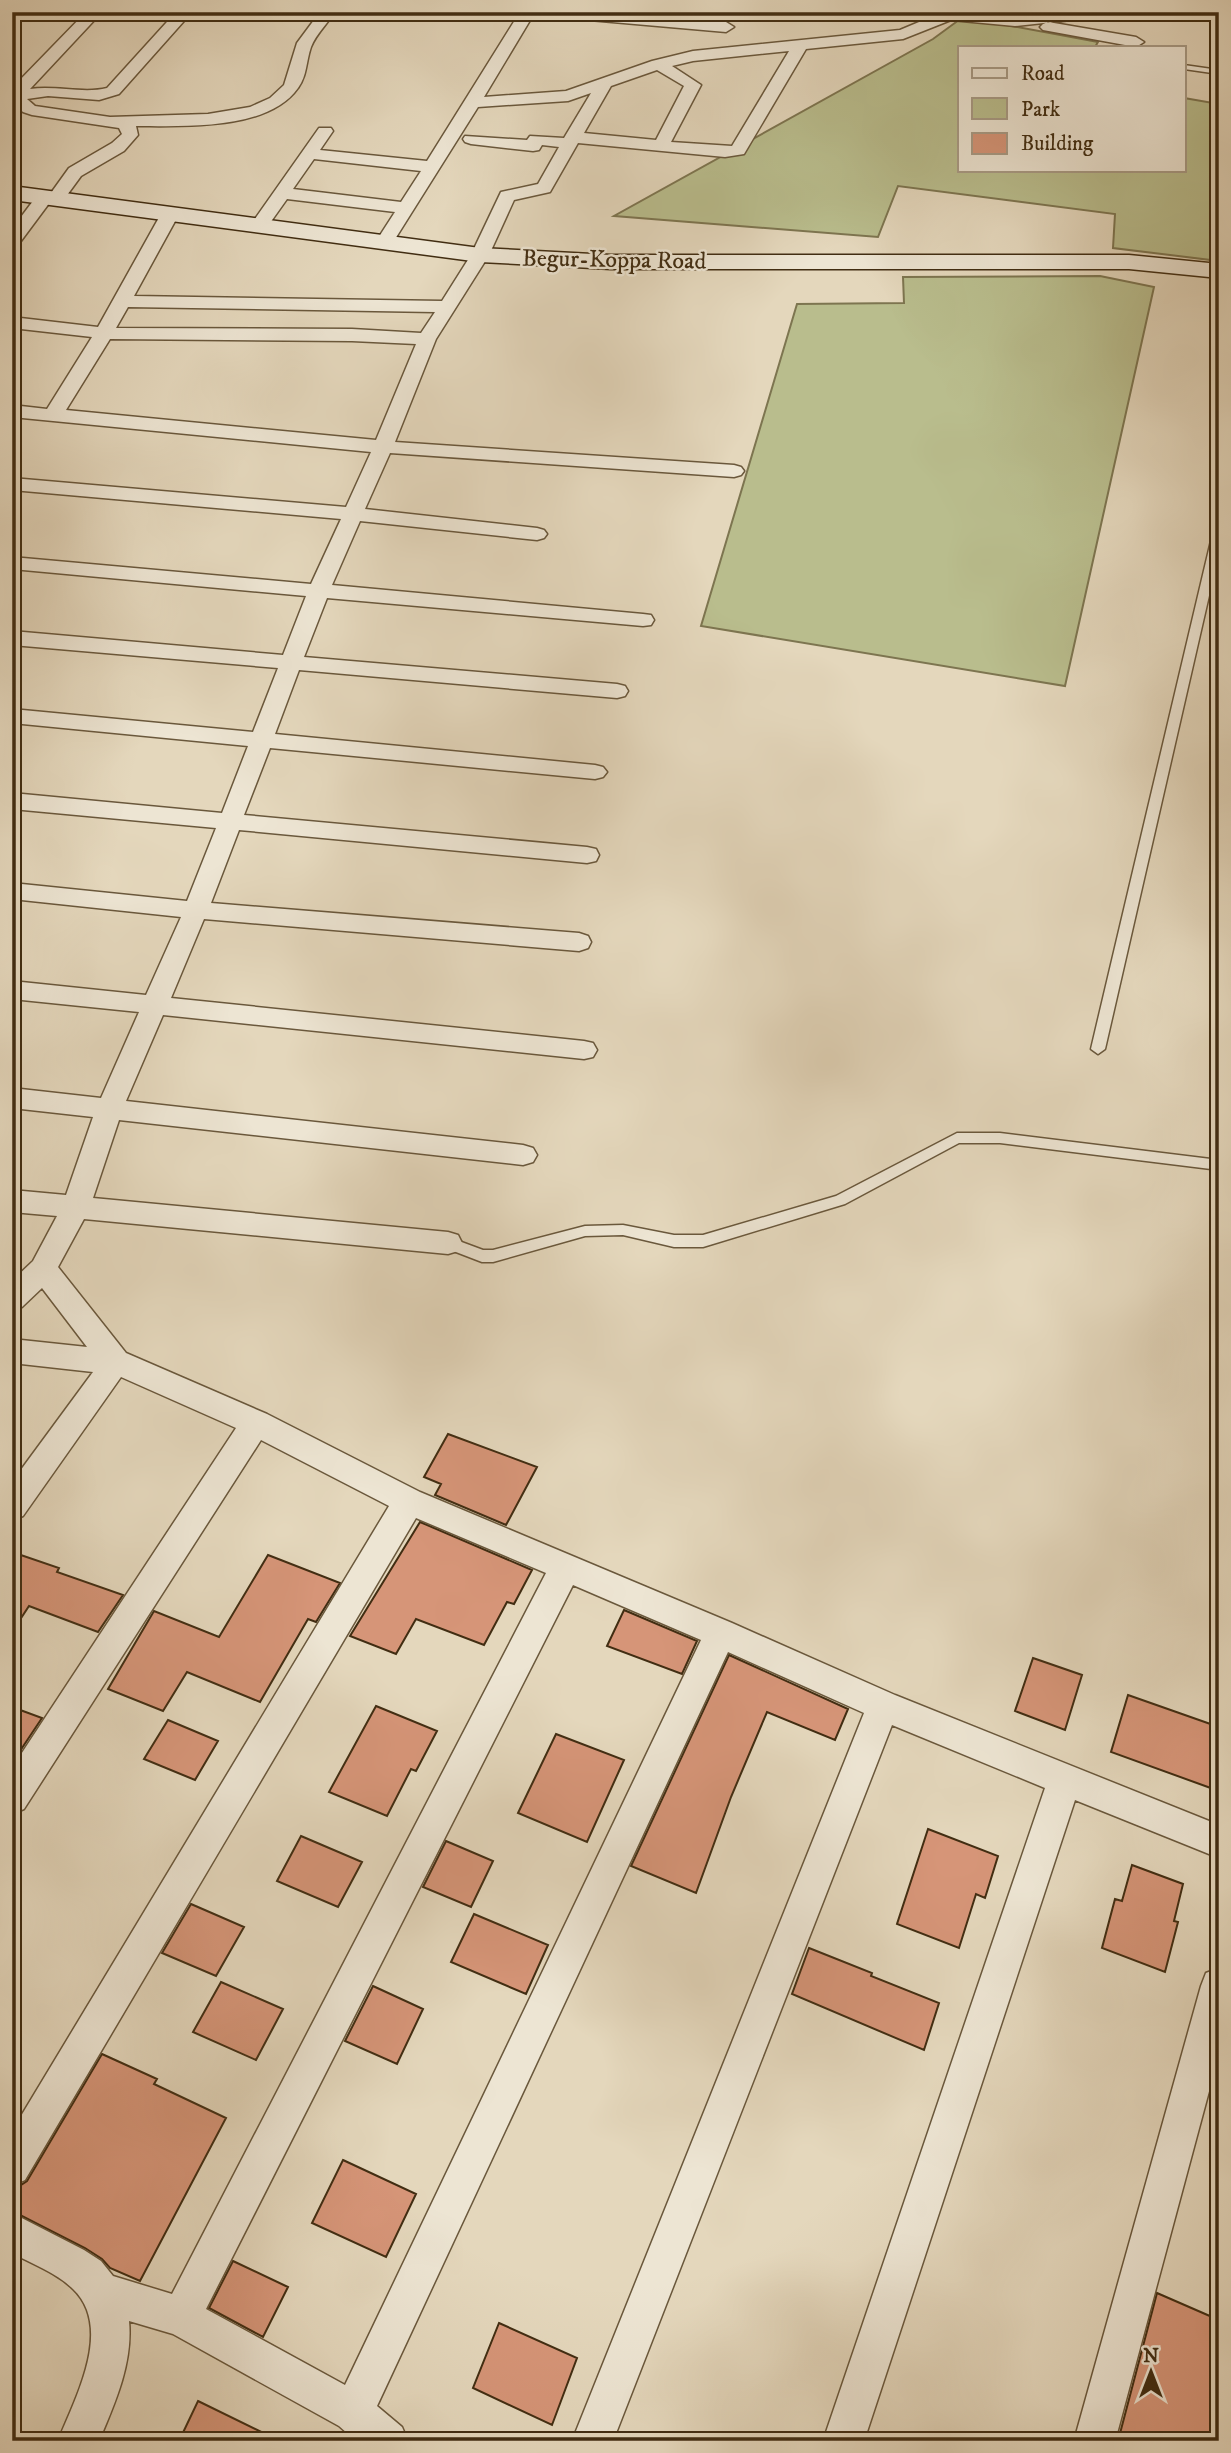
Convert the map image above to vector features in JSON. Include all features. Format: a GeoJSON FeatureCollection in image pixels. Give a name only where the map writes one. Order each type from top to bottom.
{"type":"FeatureCollection","features":[{"type":"Feature","properties":{"kind":"main road","name":"Begur-Koppa Road"},"geometry":{"type":"LineString","coordinates":[[12,192],[480,256],[611,262],[1129,262],[1219,271]]}},
{"type":"Feature","properties":{"kind":"street"},"geometry":{"type":"LineString","coordinates":[[18,89],[95,12]]}},
{"type":"Feature","properties":{"kind":"street"},"geometry":{"type":"LineString","coordinates":[[18,89],[99,95],[113,92],[185,12]]}},
{"type":"Feature","properties":{"kind":"street"},"geometry":{"type":"LineString","coordinates":[[18,89],[19,100],[23,105],[38,112],[114,121],[226,118],[260,110],[277,101],[294,84],[303,45],[328,12]]}},
{"type":"Feature","properties":{"kind":"street"},"geometry":{"type":"LineString","coordinates":[[384,243],[528,12]]}},
{"type":"Feature","properties":{"kind":"street"},"geometry":{"type":"LineString","coordinates":[[555,12],[726,20],[709,54]]}},
{"type":"Feature","properties":{"kind":"street"},"geometry":{"type":"LineString","coordinates":[[911,12],[1015,21],[1136,42]]}},
{"type":"Feature","properties":{"kind":"street"},"geometry":{"type":"LineString","coordinates":[[1015,21],[1099,12]]}},
{"type":"Feature","properties":{"kind":"street"},"geometry":{"type":"LineString","coordinates":[[473,103],[568,96],[658,64],[709,54],[903,34],[949,15]]}},
{"type":"Feature","properties":{"kind":"street"},"geometry":{"type":"LineString","coordinates":[[471,139],[533,146],[536,139],[662,144],[725,152],[738,150],[801,44]]}},
{"type":"Feature","properties":{"kind":"street"},"geometry":{"type":"LineString","coordinates":[[658,64],[693,85],[662,144]]}},
{"type":"Feature","properties":{"kind":"street"},"geometry":{"type":"LineString","coordinates":[[12,1299],[43,1269],[76,1207],[110,1108],[196,910],[319,590],[383,447],[427,339],[480,256],[507,196],[544,188],[604,84]]}},
{"type":"Feature","properties":{"kind":"street"},"geometry":{"type":"LineString","coordinates":[[12,241],[82,166],[125,141],[130,135],[130,128],[114,121]]}},
{"type":"Feature","properties":{"kind":"street"},"geometry":{"type":"LineString","coordinates":[[259,226],[326,131]]}},
{"type":"Feature","properties":{"kind":"street"},"geometry":{"type":"LineString","coordinates":[[309,154],[432,167]]}},
{"type":"Feature","properties":{"kind":"street"},"geometry":{"type":"LineString","coordinates":[[282,193],[406,208]]}},
{"type":"Feature","properties":{"kind":"street"},"geometry":{"type":"LineString","coordinates":[[53,415],[104,333],[170,214]]}},
{"type":"Feature","properties":{"kind":"street"},"geometry":{"type":"LineString","coordinates":[[122,301],[447,307]]}},
{"type":"Feature","properties":{"kind":"street"},"geometry":{"type":"LineString","coordinates":[[12,322],[104,333],[352,335],[427,339]]}},
{"type":"Feature","properties":{"kind":"street"},"geometry":{"type":"LineString","coordinates":[[12,411],[383,447],[734,471]]}},
{"type":"Feature","properties":{"kind":"street"},"geometry":{"type":"LineString","coordinates":[[12,484],[353,514],[537,534]]}},
{"type":"Feature","properties":{"kind":"street"},"geometry":{"type":"LineString","coordinates":[[12,562],[643,620]]}},
{"type":"Feature","properties":{"kind":"street"},"geometry":{"type":"LineString","coordinates":[[12,638],[617,691]]}},
{"type":"Feature","properties":{"kind":"street"},"geometry":{"type":"LineString","coordinates":[[12,716],[595,772]]}},
{"type":"Feature","properties":{"kind":"street"},"geometry":{"type":"LineString","coordinates":[[12,801],[587,855]]}},
{"type":"Feature","properties":{"kind":"street"},"geometry":{"type":"LineString","coordinates":[[12,891],[196,910],[579,942]]}},
{"type":"Feature","properties":{"kind":"street"},"geometry":{"type":"LineString","coordinates":[[12,990],[584,1049]]}},
{"type":"Feature","properties":{"kind":"street"},"geometry":{"type":"LineString","coordinates":[[12,1098],[523,1155]]}},
{"type":"Feature","properties":{"kind":"street"},"geometry":{"type":"LineString","coordinates":[[12,1201],[448,1243]]}},
{"type":"Feature","properties":{"kind":"street"},"geometry":{"type":"LineString","coordinates":[[43,1269],[117,1362]]}},
{"type":"Feature","properties":{"kind":"street"},"geometry":{"type":"LineString","coordinates":[[12,1351],[117,1362],[256,1423],[409,1501],[721,1633],[883,1706],[1219,1842]]}},
{"type":"Feature","properties":{"kind":"street"},"geometry":{"type":"LineString","coordinates":[[12,1507],[117,1362]]}},
{"type":"Feature","properties":{"kind":"street"},"geometry":{"type":"LineString","coordinates":[[12,1798],[256,1423]]}},
{"type":"Feature","properties":{"kind":"street"},"geometry":{"type":"LineString","coordinates":[[12,2167],[409,1501]]}},
{"type":"Feature","properties":{"kind":"street"},"geometry":{"type":"LineString","coordinates":[[181,2317],[566,1566]]}},
{"type":"Feature","properties":{"kind":"street"},"geometry":{"type":"LineString","coordinates":[[353,2412],[721,1633]]}},
{"type":"Feature","properties":{"kind":"street"},"geometry":{"type":"LineString","coordinates":[[592,2441],[883,1706]]}},
{"type":"Feature","properties":{"kind":"street"},"geometry":{"type":"LineString","coordinates":[[843,2441],[1064,1781]]}},
{"type":"Feature","properties":{"kind":"street"},"geometry":{"type":"LineString","coordinates":[[1094,2441],[1219,1986]]}},
{"type":"Feature","properties":{"kind":"street"},"geometry":{"type":"LineString","coordinates":[[12,2232],[87,2275],[101,2292],[109,2317],[110,2348],[103,2383],[78,2441]]}},
{"type":"Feature","properties":{"kind":"street"},"geometry":{"type":"LineString","coordinates":[[101,2292],[181,2317],[353,2412],[388,2441]]}},
{"type":"Feature","properties":{"kind":"lane"},"geometry":{"type":"LineString","coordinates":[[1186,67],[1219,72]]}},
{"type":"Feature","properties":{"kind":"lane"},"geometry":{"type":"LineString","coordinates":[[1098,1049],[1219,528]]}},
{"type":"Feature","properties":{"kind":"lane"},"geometry":{"type":"LineString","coordinates":[[448,1243],[482,1256],[493,1256],[600,1229],[623,1230],[689,1243],[703,1241],[840,1200],[957,1138],[1000,1138],[1219,1165]]}},
{"type":"Feature","properties":{"kind":"green space"},"geometry":{"type":"Polygon","coordinates":[[[963,17],[1098,42],[1096,46],[958,46],[958,172],[1186,172],[1186,98],[1219,104],[1219,261],[1113,248],[1115,214],[898,186],[878,237],[614,216],[933,39],[963,17]]]}},
{"type":"Feature","properties":{"kind":"green space"},"geometry":{"type":"Polygon","coordinates":[[[1100,276],[1154,287],[1065,686],[701,626],[797,304],[904,303],[903,277],[1100,276]]]}},
{"type":"Feature","properties":{"kind":"building"},"geometry":{"type":"Polygon","coordinates":[[[448,1434],[537,1467],[506,1525],[435,1495],[441,1484],[424,1477],[448,1434]]]}},
{"type":"Feature","properties":{"kind":"building"},"geometry":{"type":"Polygon","coordinates":[[[420,1522],[532,1570],[514,1604],[507,1602],[484,1645],[416,1619],[396,1654],[350,1636],[420,1522]]]}},
{"type":"Feature","properties":{"kind":"building"},"geometry":{"type":"Polygon","coordinates":[[[12,1552],[59,1568],[57,1572],[123,1595],[98,1632],[29,1606],[12,1632],[12,1552]]]}},
{"type":"Feature","properties":{"kind":"building"},"geometry":{"type":"Polygon","coordinates":[[[268,1555],[340,1583],[316,1622],[308,1619],[260,1702],[187,1672],[163,1711],[108,1689],[154,1611],[219,1637],[268,1555]]]}},
{"type":"Feature","properties":{"kind":"building"},"geometry":{"type":"Polygon","coordinates":[[[624,1610],[697,1641],[682,1674],[607,1646],[624,1610]]]}},
{"type":"Feature","properties":{"kind":"building"},"geometry":{"type":"Polygon","coordinates":[[[729,1655],[848,1709],[835,1740],[767,1712],[731,1797],[696,1893],[631,1866],[729,1655]]]}},
{"type":"Feature","properties":{"kind":"building"},"geometry":{"type":"Polygon","coordinates":[[[1033,1658],[1082,1675],[1065,1730],[1015,1711],[1033,1658]]]}},
{"type":"Feature","properties":{"kind":"building"},"geometry":{"type":"Polygon","coordinates":[[[1128,1695],[1219,1727],[1219,1791],[1111,1752],[1128,1695]]]}},
{"type":"Feature","properties":{"kind":"building"},"geometry":{"type":"Polygon","coordinates":[[[376,1706],[437,1731],[416,1771],[411,1769],[387,1816],[329,1792],[376,1706]]]}},
{"type":"Feature","properties":{"kind":"building"},"geometry":{"type":"Polygon","coordinates":[[[12,1707],[42,1718],[12,1763],[12,1707]]]}},
{"type":"Feature","properties":{"kind":"building"},"geometry":{"type":"Polygon","coordinates":[[[168,1720],[218,1741],[195,1780],[144,1759],[168,1720]]]}},
{"type":"Feature","properties":{"kind":"building"},"geometry":{"type":"Polygon","coordinates":[[[556,1734],[624,1760],[587,1842],[518,1813],[556,1734]]]}},
{"type":"Feature","properties":{"kind":"building"},"geometry":{"type":"Polygon","coordinates":[[[928,1829],[998,1856],[985,1898],[976,1894],[959,1948],[897,1924],[928,1829]]]}},
{"type":"Feature","properties":{"kind":"building"},"geometry":{"type":"Polygon","coordinates":[[[301,1836],[362,1862],[338,1907],[277,1881],[301,1836]]]}},
{"type":"Feature","properties":{"kind":"building"},"geometry":{"type":"Polygon","coordinates":[[[446,1841],[493,1861],[471,1907],[423,1887],[446,1841]]]}},
{"type":"Feature","properties":{"kind":"building"},"geometry":{"type":"Polygon","coordinates":[[[1132,1865],[1183,1884],[1174,1921],[1178,1922],[1165,1972],[1102,1948],[1115,1899],[1122,1901],[1132,1865]]]}},
{"type":"Feature","properties":{"kind":"building"},"geometry":{"type":"Polygon","coordinates":[[[191,1904],[244,1927],[216,1976],[162,1953],[191,1904]]]}},
{"type":"Feature","properties":{"kind":"building"},"geometry":{"type":"Polygon","coordinates":[[[474,1914],[548,1945],[526,1994],[451,1962],[474,1914]]]}},
{"type":"Feature","properties":{"kind":"building"},"geometry":{"type":"Polygon","coordinates":[[[809,1948],[939,2003],[924,2050],[792,1994],[809,1948]]]}},
{"type":"Feature","properties":{"kind":"building"},"geometry":{"type":"Polygon","coordinates":[[[221,1982],[283,2009],[256,2060],[193,2032],[221,1982]]]}},
{"type":"Feature","properties":{"kind":"building"},"geometry":{"type":"Polygon","coordinates":[[[373,1986],[423,2009],[397,2064],[345,2041],[373,1986]]]}},
{"type":"Feature","properties":{"kind":"building"},"geometry":{"type":"Polygon","coordinates":[[[102,2054],[157,2079],[154,2084],[226,2118],[140,2281],[110,2268],[85,2248],[12,2211],[12,2191],[27,2181],[102,2054]]]}},
{"type":"Feature","properties":{"kind":"building"},"geometry":{"type":"Polygon","coordinates":[[[343,2160],[416,2194],[386,2257],[312,2223],[343,2160]]]}},
{"type":"Feature","properties":{"kind":"building"},"geometry":{"type":"Polygon","coordinates":[[[233,2261],[288,2287],[263,2337],[209,2308],[233,2261]]]}},
{"type":"Feature","properties":{"kind":"building"},"geometry":{"type":"Polygon","coordinates":[[[1157,2293],[1219,2320],[1219,2441],[1118,2441],[1157,2293]]]}},
{"type":"Feature","properties":{"kind":"building"},"geometry":{"type":"Polygon","coordinates":[[[499,2323],[577,2358],[552,2425],[473,2388],[499,2323]]]}},
{"type":"Feature","properties":{"kind":"building"},"geometry":{"type":"Polygon","coordinates":[[[198,2401],[280,2441],[179,2441],[198,2401]]]}}]}
